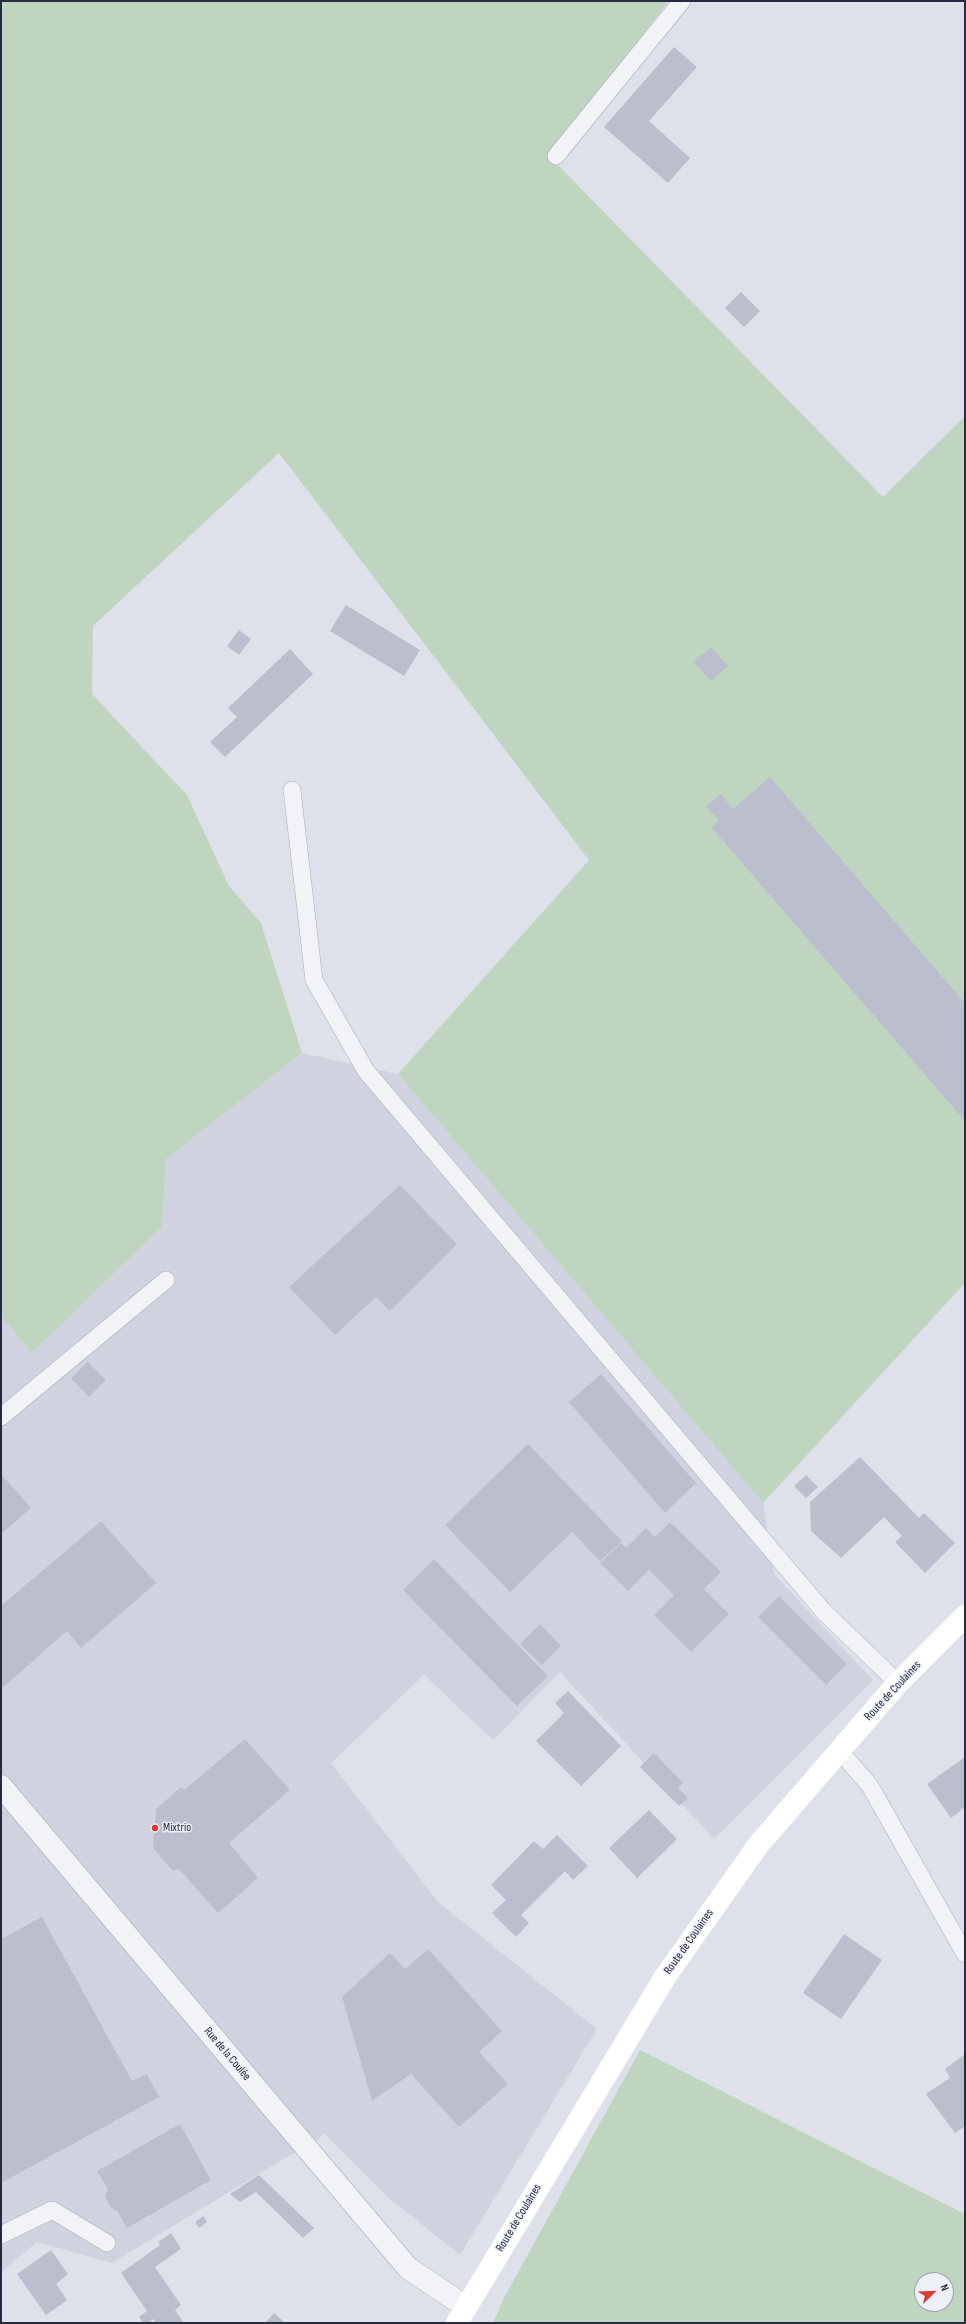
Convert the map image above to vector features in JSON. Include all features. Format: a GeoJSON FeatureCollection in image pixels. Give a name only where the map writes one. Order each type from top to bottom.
{"type":"FeatureCollection","features":[{"type":"Feature","properties":{"kind":"street","name":"Route de Coulaines"},"geometry":{"type":"LineString","coordinates":[[461,2315],[665,1977],[759,1844],[898,1683],[965,1616]]}},
{"type":"Feature","properties":{"kind":"street","name":"Rue de la Coulée"},"geometry":{"type":"LineString","coordinates":[[1,1786],[408,2268],[461,2315]]}},
{"type":"Feature","properties":{"kind":"lane"},"geometry":{"type":"LineString","coordinates":[[556,156],[682,1]]}},
{"type":"Feature","properties":{"kind":"lane"},"geometry":{"type":"LineString","coordinates":[[292,790],[314,980],[366,1071],[824,1612],[898,1683]]}},
{"type":"Feature","properties":{"kind":"lane"},"geometry":{"type":"LineString","coordinates":[[1,1417],[166,1280]]}},
{"type":"Feature","properties":{"kind":"lane"},"geometry":{"type":"LineString","coordinates":[[839,1750],[870,1786],[965,1954]]}},
{"type":"Feature","properties":{"kind":"lane"},"geometry":{"type":"LineString","coordinates":[[1,2235],[52,2210],[107,2243]]}},
{"type":"Feature","properties":{"kind":"shaded area"},"geometry":{"type":"Polygon","coordinates":[[[302,1053],[398,1074],[763,1503],[774,1574],[873,1680],[714,1839],[560,1672],[493,1740],[424,1675],[331,1763],[438,1902],[597,2029],[460,2255],[389,2198],[325,2134],[112,2263],[37,2242],[1,2272],[1,1316],[32,1353],[162,1227],[166,1159],[302,1053]]]}},
{"type":"Feature","properties":{"kind":"green space"},"geometry":{"type":"Polygon","coordinates":[[[1,1],[669,1],[549,156],[883,497],[965,416],[965,1283],[763,1503],[398,1074],[589,860],[279,453],[93,626],[92,694],[187,795],[229,886],[261,923],[302,1053],[166,1159],[162,1227],[32,1353],[1,1316],[1,1]]]}},
{"type":"Feature","properties":{"kind":"green space"},"geometry":{"type":"Polygon","coordinates":[[[640,2050],[965,2214],[965,2323],[493,2323],[504,2298],[640,2050]]]}},
{"type":"Feature","properties":{"kind":"building"},"geometry":{"type":"Polygon","coordinates":[[[674,47],[697,67],[649,121],[690,158],[668,183],[604,127],[674,47]]]}},
{"type":"Feature","properties":{"kind":"building"},"geometry":{"type":"Polygon","coordinates":[[[741,292],[760,311],[744,327],[725,308],[741,292]]]}},
{"type":"Feature","properties":{"kind":"building"},"geometry":{"type":"Polygon","coordinates":[[[346,605],[420,650],[404,676],[330,631],[346,605]]]}},
{"type":"Feature","properties":{"kind":"building"},"geometry":{"type":"Polygon","coordinates":[[[239,630],[251,639],[239,655],[227,646],[239,630]]]}},
{"type":"Feature","properties":{"kind":"building"},"geometry":{"type":"Polygon","coordinates":[[[711,647],[728,666],[711,681],[694,662],[711,647]]]}},
{"type":"Feature","properties":{"kind":"building"},"geometry":{"type":"Polygon","coordinates":[[[290,649],[313,674],[225,757],[210,742],[237,717],[228,708],[290,649]]]}},
{"type":"Feature","properties":{"kind":"building"},"geometry":{"type":"Polygon","coordinates":[[[770,777],[965,1003],[965,1121],[711,827],[719,821],[706,806],[721,794],[733,809],[770,777]]]}},
{"type":"Feature","properties":{"kind":"building"},"geometry":{"type":"Polygon","coordinates":[[[400,1185],[457,1244],[390,1311],[376,1297],[335,1335],[289,1287],[400,1185]]]}},
{"type":"Feature","properties":{"kind":"building"},"geometry":{"type":"Polygon","coordinates":[[[88,1362],[106,1380],[89,1397],[71,1378],[88,1362]]]}},
{"type":"Feature","properties":{"kind":"building"},"geometry":{"type":"Polygon","coordinates":[[[601,1374],[696,1483],[665,1513],[569,1402],[601,1374]]]}},
{"type":"Feature","properties":{"kind":"building"},"geometry":{"type":"Polygon","coordinates":[[[528,1444],[622,1541],[600,1561],[572,1532],[510,1592],[445,1525],[528,1444]]]}},
{"type":"Feature","properties":{"kind":"building"},"geometry":{"type":"Polygon","coordinates":[[[860,1457],[919,1518],[924,1513],[955,1543],[925,1573],[895,1542],[902,1536],[884,1517],[841,1558],[811,1531],[810,1502],[860,1457]]]}},
{"type":"Feature","properties":{"kind":"building"},"geometry":{"type":"Polygon","coordinates":[[[1,1474],[31,1508],[1,1534],[1,1474]]]}},
{"type":"Feature","properties":{"kind":"building"},"geometry":{"type":"Polygon","coordinates":[[[806,1475],[818,1487],[806,1498],[794,1486],[806,1475]]]}},
{"type":"Feature","properties":{"kind":"building"},"geometry":{"type":"Polygon","coordinates":[[[101,1521],[156,1583],[81,1648],[67,1631],[1,1689],[1,1606],[101,1521]]]}},
{"type":"Feature","properties":{"kind":"building"},"geometry":{"type":"Polygon","coordinates":[[[670,1522],[721,1572],[704,1589],[729,1614],[691,1652],[654,1615],[674,1595],[649,1570],[628,1591],[600,1563],[621,1543],[626,1548],[646,1528],[655,1537],[670,1522]]]}},
{"type":"Feature","properties":{"kind":"building"},"geometry":{"type":"Polygon","coordinates":[[[434,1559],[548,1676],[517,1706],[403,1590],[434,1559]]]}},
{"type":"Feature","properties":{"kind":"building"},"geometry":{"type":"Polygon","coordinates":[[[779,1596],[847,1664],[826,1685],[758,1617],[779,1596]]]}},
{"type":"Feature","properties":{"kind":"building"},"geometry":{"type":"Polygon","coordinates":[[[540,1624],[561,1646],[542,1665],[520,1644],[540,1624]]]}},
{"type":"Feature","properties":{"kind":"building"},"geometry":{"type":"Polygon","coordinates":[[[568,1691],[621,1746],[581,1786],[536,1741],[564,1713],[555,1703],[568,1691]]]}},
{"type":"Feature","properties":{"kind":"building"},"geometry":{"type":"Polygon","coordinates":[[[245,1739],[290,1790],[229,1843],[258,1878],[218,1913],[179,1869],[173,1871],[153,1848],[156,1809],[181,1787],[184,1790],[245,1739]]]}},
{"type":"Feature","properties":{"kind":"building"},"geometry":{"type":"Polygon","coordinates":[[[654,1753],[683,1783],[678,1788],[688,1798],[679,1806],[640,1767],[654,1753]]]}},
{"type":"Feature","properties":{"kind":"building"},"geometry":{"type":"Polygon","coordinates":[[[965,1757],[965,1807],[951,1818],[927,1784],[965,1757]]]}},
{"type":"Feature","properties":{"kind":"building"},"geometry":{"type":"Polygon","coordinates":[[[649,1810],[677,1839],[637,1878],[609,1848],[649,1810]]]}},
{"type":"Feature","properties":{"kind":"building"},"geometry":{"type":"Polygon","coordinates":[[[557,1835],[588,1866],[573,1880],[565,1871],[521,1915],[529,1923],[516,1937],[492,1913],[506,1900],[491,1885],[534,1841],[543,1849],[557,1835]]]}},
{"type":"Feature","properties":{"kind":"building"},"geometry":{"type":"Polygon","coordinates":[[[42,1917],[132,2081],[147,2074],[159,2097],[1,2183],[1,1939],[42,1917]]]}},
{"type":"Feature","properties":{"kind":"building"},"geometry":{"type":"Polygon","coordinates":[[[844,1934],[882,1960],[841,2019],[803,1993],[844,1934]]]}},
{"type":"Feature","properties":{"kind":"building"},"geometry":{"type":"Polygon","coordinates":[[[428,1949],[502,2031],[479,2052],[508,2084],[459,2127],[411,2074],[372,2101],[342,1997],[390,1953],[405,1969],[428,1949]]]}},
{"type":"Feature","properties":{"kind":"building"},"geometry":{"type":"Polygon","coordinates":[[[965,2054],[965,2126],[955,2133],[926,2094],[950,2078],[945,2069],[965,2054]]]}},
{"type":"Feature","properties":{"kind":"building"},"geometry":{"type":"Polygon","coordinates":[[[180,2124],[211,2180],[127,2228],[118,2212],[111,2208],[105,2197],[108,2189],[97,2171],[180,2124]]]}},
{"type":"Feature","properties":{"kind":"building"},"geometry":{"type":"Polygon","coordinates":[[[259,2175],[314,2228],[303,2238],[256,2192],[240,2202],[230,2194],[259,2175]]]}},
{"type":"Feature","properties":{"kind":"building"},"geometry":{"type":"Polygon","coordinates":[[[203,2216],[207,2222],[199,2228],[195,2222],[203,2216]]]}},
{"type":"Feature","properties":{"kind":"building"},"geometry":{"type":"Polygon","coordinates":[[[171,2233],[181,2249],[155,2267],[181,2305],[175,2310],[184,2323],[156,2323],[153,2319],[149,2323],[143,2323],[139,2317],[147,2311],[121,2273],[160,2245],[158,2242],[171,2233]]]}},
{"type":"Feature","properties":{"kind":"building"},"geometry":{"type":"Polygon","coordinates":[[[51,2250],[68,2274],[56,2284],[67,2300],[46,2315],[17,2274],[51,2250]]]}},
{"type":"Feature","properties":{"kind":"building"},"geometry":{"type":"Polygon","coordinates":[[[274,2313],[285,2323],[265,2323],[274,2313]]]}},
{"type":"Feature","properties":{"kind":"place","name":"Mixtrio"},"geometry":{"type":"Point","coordinates":[155,1828]}}]}
